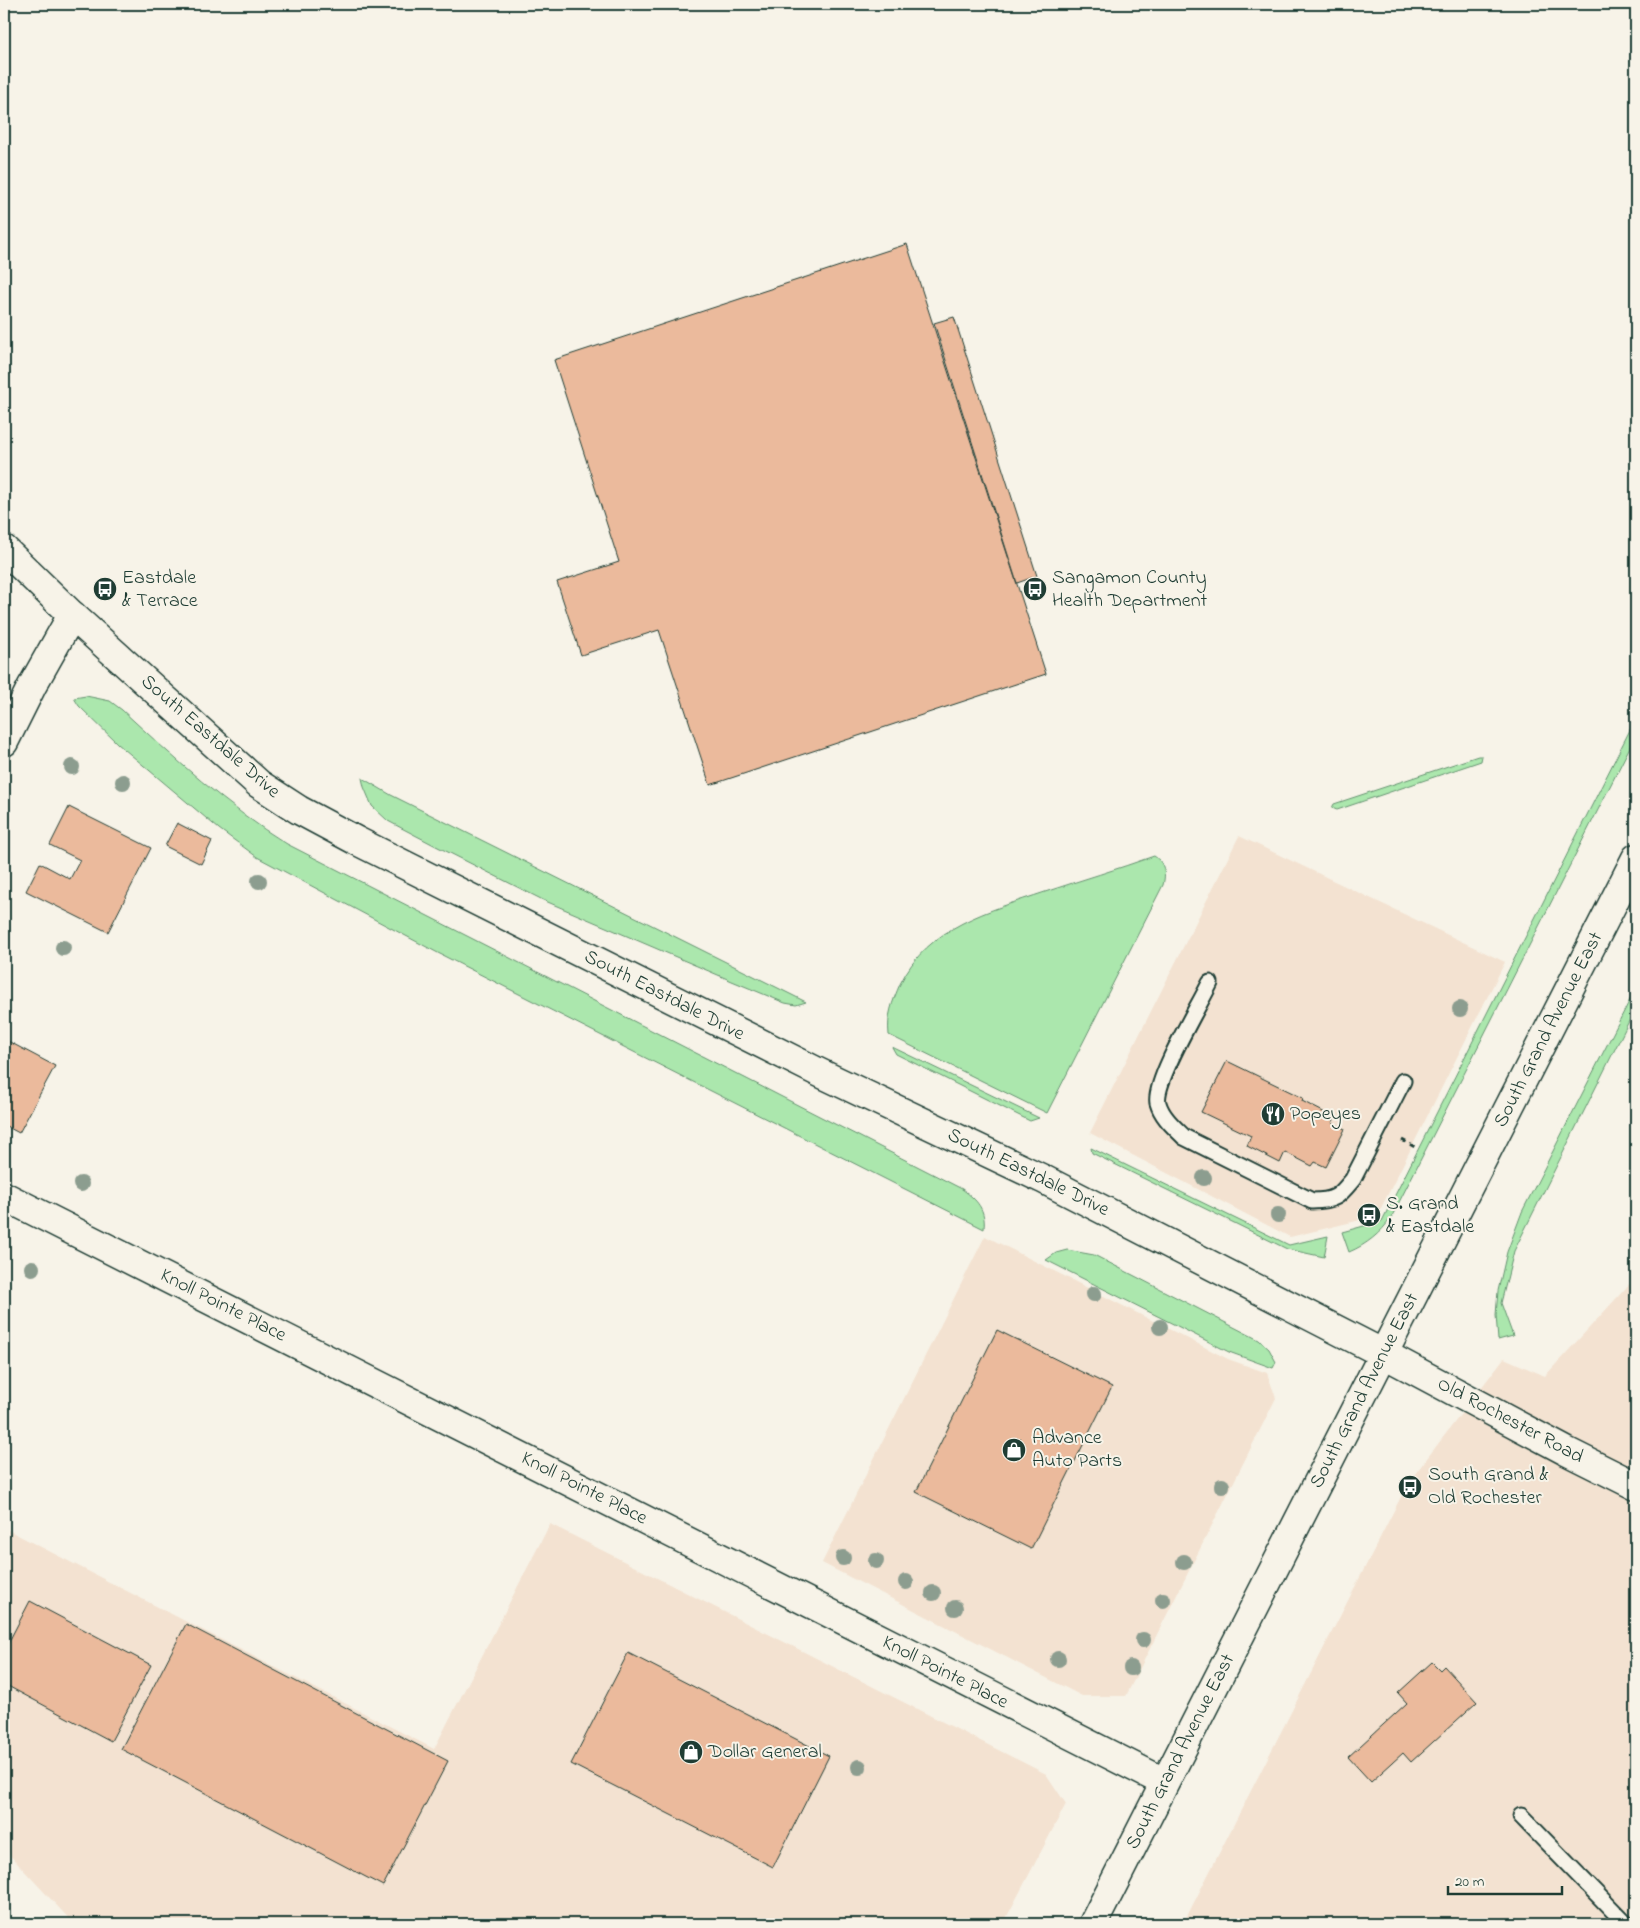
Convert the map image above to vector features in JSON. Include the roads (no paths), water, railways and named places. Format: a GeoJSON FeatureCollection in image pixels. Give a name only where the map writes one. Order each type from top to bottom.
{"type":"FeatureCollection","features":[{"type":"Feature","properties":{"kind":"street","name":"South Eastdale Drive"},"geometry":{"type":"LineString","coordinates":[[4,549],[72,615],[258,784],[299,810],[382,854],[809,1068],[1043,1179],[1384,1354]]}},
{"type":"Feature","properties":{"kind":"street"},"geometry":{"type":"LineString","coordinates":[[4,742],[32,686],[72,615]]}},
{"type":"Feature","properties":{"kind":"street","name":"South Grand Avenue East"},"geometry":{"type":"LineString","coordinates":[[1093,1924],[1636,858]]}},
{"type":"Feature","properties":{"kind":"street","name":"Knoll Pointe Place"},"geometry":{"type":"LineString","coordinates":[[4,1196],[1164,1782]]}},
{"type":"Feature","properties":{"kind":"street","name":"Old Rochester Road"},"geometry":{"type":"LineString","coordinates":[[1384,1354],[1462,1397],[1636,1486]]}},
{"type":"Feature","properties":{"kind":"lane"},"geometry":{"type":"LineString","coordinates":[[1210,984],[1162,1077],[1158,1102],[1168,1121],[1184,1137],[1312,1201],[1329,1201],[1342,1193],[1353,1179],[1402,1081]]}},
{"type":"Feature","properties":{"kind":"lane"},"geometry":{"type":"LineString","coordinates":[[1521,1816],[1626,1924]]}},
{"type":"Feature","properties":{"kind":"place","name":"Eastdale & Terrace"},"geometry":{"type":"Point","coordinates":[105,589]}},
{"type":"Feature","properties":{"kind":"place","name":"Sangamon County Health Department"},"geometry":{"type":"Point","coordinates":[1035,589]}},
{"type":"Feature","properties":{"kind":"place","name":"Popeyes"},"geometry":{"type":"Point","coordinates":[1273,1114]}},
{"type":"Feature","properties":{"kind":"place","name":"S. Grand & Eastdale"},"geometry":{"type":"Point","coordinates":[1369,1215]}},
{"type":"Feature","properties":{"kind":"place","name":"Advance Auto Parts"},"geometry":{"type":"Point","coordinates":[1014,1450]}},
{"type":"Feature","properties":{"kind":"place","name":"South Grand & Old Rochester"},"geometry":{"type":"Point","coordinates":[1410,1487]}},
{"type":"Feature","properties":{"kind":"place","name":"Dollar General"},"geometry":{"type":"Point","coordinates":[691,1752]}}]}
